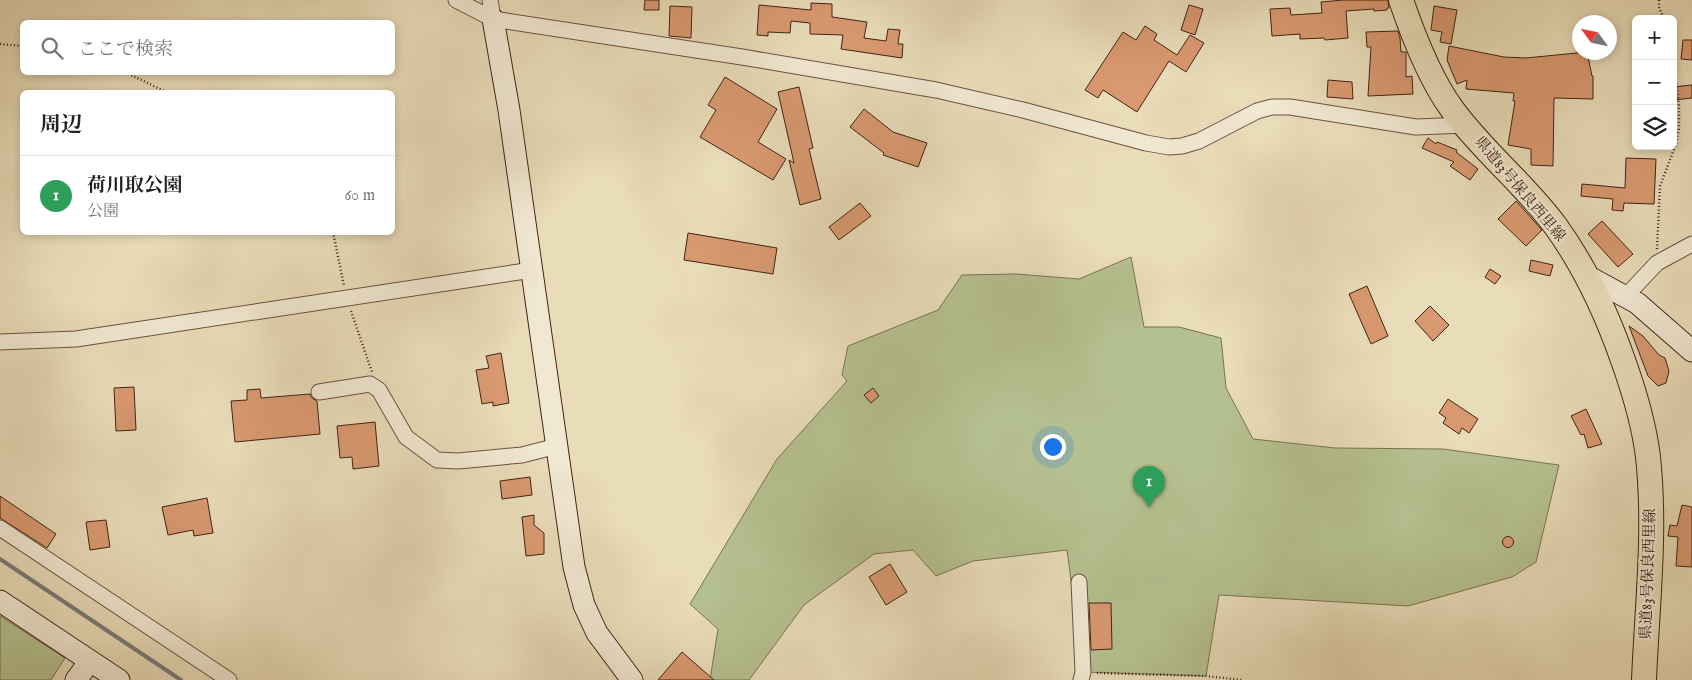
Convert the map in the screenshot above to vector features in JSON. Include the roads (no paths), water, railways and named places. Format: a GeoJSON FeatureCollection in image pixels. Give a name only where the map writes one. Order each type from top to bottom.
{"type":"FeatureCollection","features":[{"type":"Feature","properties":{"kind":"main road","name":"県道83号保良西里線"},"geometry":{"type":"LineString","coordinates":[[1401,0],[1432,75],[1452,109],[1550,220],[1588,277],[1613,331],[1642,419],[1648,458],[1651,531],[1644,680]]}},
{"type":"Feature","properties":{"kind":"street"},"geometry":{"type":"LineString","coordinates":[[456,0],[492,9],[742,57],[936,90],[1023,110],[1146,143],[1169,146],[1182,146],[1199,141],[1257,111],[1272,107],[1290,107],[1416,127],[1466,125]]}},
{"type":"Feature","properties":{"kind":"street"},"geometry":{"type":"LineString","coordinates":[[492,9],[509,110],[574,567],[584,605],[596,633],[632,680]]}},
{"type":"Feature","properties":{"kind":"street"},"geometry":{"type":"LineString","coordinates":[[1626,296],[1657,263],[1692,244]]}},
{"type":"Feature","properties":{"kind":"street"},"geometry":{"type":"LineString","coordinates":[[0,342],[76,339],[532,270]]}},
{"type":"Feature","properties":{"kind":"street"},"geometry":{"type":"LineString","coordinates":[[1588,277],[1637,303],[1692,351]]}},
{"type":"Feature","properties":{"kind":"street"},"geometry":{"type":"LineString","coordinates":[[319,392],[370,384],[379,390],[406,437],[437,460],[458,461],[522,456],[557,446]]}},
{"type":"Feature","properties":{"kind":"street"},"geometry":{"type":"LineString","coordinates":[[0,528],[229,680]]}},
{"type":"Feature","properties":{"kind":"street"},"geometry":{"type":"LineString","coordinates":[[1079,582],[1082,676]]}},
{"type":"Feature","properties":{"kind":"street"},"geometry":{"type":"LineString","coordinates":[[0,601],[119,680]]}},
{"type":"Feature","properties":{"kind":"street"},"geometry":{"type":"LineString","coordinates":[[76,680],[90,661]]}},
{"type":"Feature","properties":{"kind":"waterway"},"geometry":{"type":"LineString","coordinates":[[0,559],[181,680]]}},
{"type":"Feature","properties":{"kind":"place","name":"荷川取公園"},"geometry":{"type":"Point","coordinates":[1149,507]}}]}
